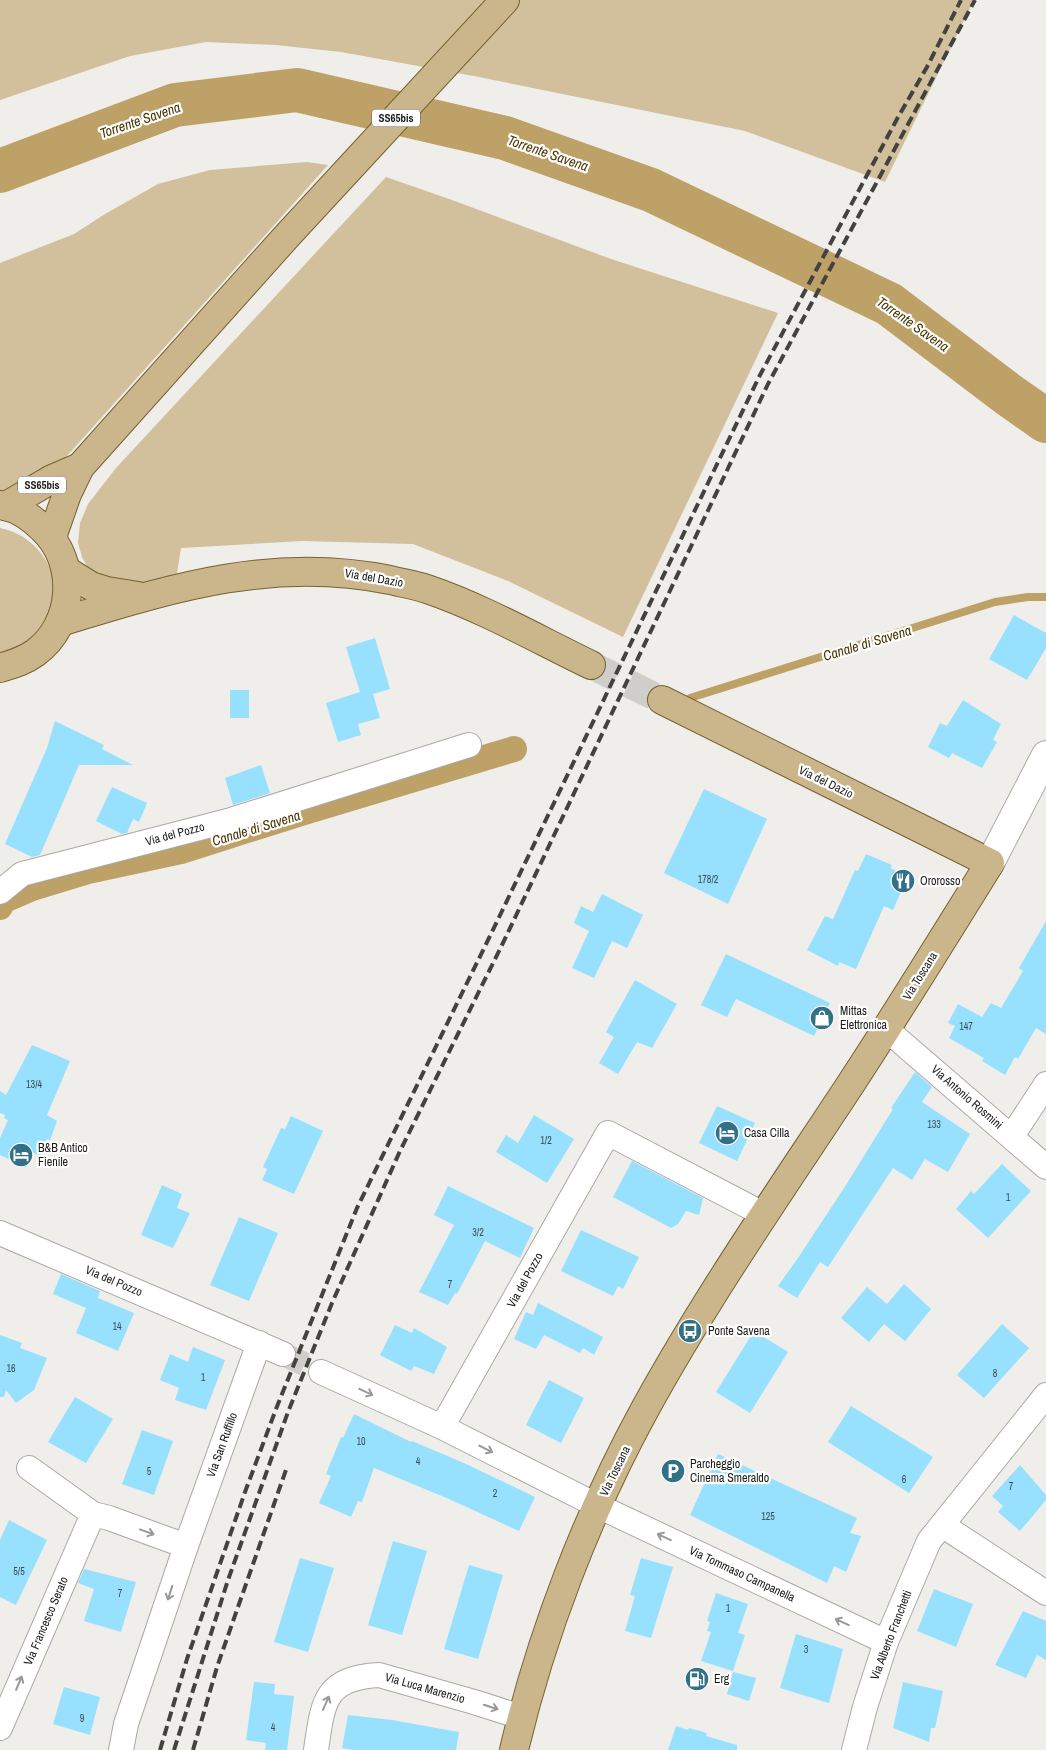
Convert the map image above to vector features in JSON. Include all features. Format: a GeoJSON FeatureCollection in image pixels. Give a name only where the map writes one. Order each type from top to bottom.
{"type":"FeatureCollection","features":[{"type":"Feature","properties":{"kind":"main road","name":"SS65bis"},"geometry":{"type":"LineString","coordinates":[[52,538],[67,494],[80,467],[286,237],[506,0]]}},
{"type":"Feature","properties":{"kind":"main road","name":"SS65bis"},"geometry":{"type":"LineString","coordinates":[[3,506],[52,479],[80,467]]}},
{"type":"Feature","properties":{"kind":"main road"},"geometry":{"type":"LineString","coordinates":[[0,668],[19,662],[36,652],[50,638],[60,622],[68,597],[67,571],[61,554],[52,538],[32,518],[3,506]]}},
{"type":"Feature","properties":{"kind":"main road","name":"Via del Dazio"},"geometry":{"type":"LineString","coordinates":[[67,571],[92,586],[107,591],[142,597]]}},
{"type":"Feature","properties":{"kind":"main road","name":"Via del Dazio"},"geometry":{"type":"LineString","coordinates":[[60,622],[142,597],[206,581],[255,573],[312,571],[346,573],[425,588],[483,612],[591,665]]}},
{"type":"Feature","properties":{"kind":"main road","name":"Via del Dazio"},"geometry":{"type":"LineString","coordinates":[[662,700],[990,863]]}},
{"type":"Feature","properties":{"kind":"main road","name":"Via Toscana"},"geometry":{"type":"LineString","coordinates":[[514,1750],[521,1718],[540,1656],[562,1595],[598,1506],[644,1411],[685,1339],[886,1029],[990,863],[1046,755]]}},
{"type":"Feature","properties":{"kind":"street","name":"Via del Pozzo"},"geometry":{"type":"LineString","coordinates":[[0,892],[22,874],[231,820],[469,745]]}},
{"type":"Feature","properties":{"kind":"street","name":"Via Antonio Rosmini"},"geometry":{"type":"LineString","coordinates":[[886,1029],[1046,1167]]}},
{"type":"Feature","properties":{"kind":"street"},"geometry":{"type":"LineString","coordinates":[[1012,1136],[1046,1084]]}},
{"type":"Feature","properties":{"kind":"street","name":"Via del Pozzo"},"geometry":{"type":"LineString","coordinates":[[442,1427],[608,1133],[765,1215]]}},
{"type":"Feature","properties":{"kind":"street","name":"Via del Pozzo"},"geometry":{"type":"LineString","coordinates":[[0,1233],[283,1354]]}},
{"type":"Feature","properties":{"kind":"street","name":"Via San Ruffillo"},"geometry":{"type":"LineString","coordinates":[[121,1750],[126,1724],[186,1546],[259,1343]]}},
{"type":"Feature","properties":{"kind":"street"},"geometry":{"type":"LineString","coordinates":[[322,1372],[442,1427],[598,1506]]}},
{"type":"Feature","properties":{"kind":"street","name":"Via Alberto Franchetti"},"geometry":{"type":"LineString","coordinates":[[854,1750],[865,1707],[886,1642],[929,1541],[1046,1395]]}},
{"type":"Feature","properties":{"kind":"street"},"geometry":{"type":"LineString","coordinates":[[29,1468],[101,1516],[186,1546]]}},
{"type":"Feature","properties":{"kind":"street","name":"Via Tommaso Campanella"},"geometry":{"type":"LineString","coordinates":[[598,1506],[886,1642]]}},
{"type":"Feature","properties":{"kind":"street","name":"Via Francesco Serato"},"geometry":{"type":"LineString","coordinates":[[0,1728],[101,1516]]}},
{"type":"Feature","properties":{"kind":"street"},"geometry":{"type":"LineString","coordinates":[[942,1525],[1046,1593]]}},
{"type":"Feature","properties":{"kind":"street","name":"Via Luca Marenzio"},"geometry":{"type":"LineString","coordinates":[[316,1750],[322,1714],[326,1701],[332,1691],[352,1678],[363,1676],[379,1675],[474,1702],[521,1718]]}},
{"type":"Feature","properties":{"kind":"shaded area"},"geometry":{"type":"Polygon","coordinates":[[[0,0],[974,0],[885,182],[745,131],[479,77],[341,52],[276,45],[206,42],[130,56],[0,100],[0,0]]]}},
{"type":"Feature","properties":{"kind":"shaded area"},"geometry":{"type":"Polygon","coordinates":[[[307,162],[328,165],[58,466],[0,494],[0,263],[74,234],[158,184],[210,170],[307,162]]]}},
{"type":"Feature","properties":{"kind":"shaded area"},"geometry":{"type":"Polygon","coordinates":[[[386,177],[611,259],[778,313],[623,637],[508,581],[413,544],[302,541],[181,548],[177,573],[174,577],[120,586],[90,572],[82,557],[78,543],[80,523],[88,504],[116,468],[386,177]]]}},
{"type":"Feature","properties":{"kind":"shaded area"},"geometry":{"type":"Polygon","coordinates":[[[0,528],[19,535],[34,546],[46,560],[53,577],[55,595],[52,612],[44,629],[26,645],[0,655],[0,528]]]}},
{"type":"Feature","properties":{"kind":"building"},"geometry":{"type":"Polygon","coordinates":[[[1014,615],[1046,633],[1046,648],[1027,680],[989,659],[1014,615]]]}},
{"type":"Feature","properties":{"kind":"building"},"geometry":{"type":"Polygon","coordinates":[[[375,638],[390,689],[373,694],[380,718],[358,724],[361,735],[338,742],[326,703],[360,692],[346,647],[375,638]]]}},
{"type":"Feature","properties":{"kind":"building"},"geometry":{"type":"Polygon","coordinates":[[[230,690],[249,690],[249,718],[230,718],[230,690]]]}},
{"type":"Feature","properties":{"kind":"building"},"geometry":{"type":"Polygon","coordinates":[[[963,700],[1001,724],[993,740],[997,742],[982,768],[952,753],[949,758],[928,747],[940,723],[947,726],[963,700]]]}},
{"type":"Feature","properties":{"kind":"building"},"geometry":{"type":"Polygon","coordinates":[[[55,721],[104,745],[102,749],[133,765],[79,765],[40,855],[32,857],[5,844],[47,748],[55,721]]]}},
{"type":"Feature","properties":{"kind":"building"},"geometry":{"type":"Polygon","coordinates":[[[261,765],[270,793],[233,805],[225,778],[261,765]]]}},
{"type":"Feature","properties":{"kind":"building"},"geometry":{"type":"Polygon","coordinates":[[[112,787],[147,803],[139,822],[133,819],[127,833],[122,834],[96,821],[112,787]]]}},
{"type":"Feature","properties":{"kind":"building"},"geometry":{"type":"Polygon","coordinates":[[[704,789],[767,819],[728,904],[664,873],[704,789]]]}},
{"type":"Feature","properties":{"kind":"building"},"geometry":{"type":"Polygon","coordinates":[[[866,854],[892,865],[890,868],[908,876],[893,910],[884,906],[856,969],[839,962],[838,966],[807,950],[825,916],[833,919],[855,870],[858,871],[866,854]]]}},
{"type":"Feature","properties":{"kind":"building"},"geometry":{"type":"Polygon","coordinates":[[[602,894],[643,915],[627,948],[612,941],[594,978],[572,968],[589,931],[574,923],[581,906],[593,912],[602,894]]]}},
{"type":"Feature","properties":{"kind":"building"},"geometry":{"type":"Polygon","coordinates":[[[1046,921],[1046,1034],[1036,1028],[1018,1059],[1015,1057],[1005,1075],[982,1061],[984,1058],[949,1038],[955,1026],[948,1023],[958,1004],[982,1017],[991,1003],[1001,1008],[1023,971],[1019,968],[1046,921]]]}},
{"type":"Feature","properties":{"kind":"building"},"geometry":{"type":"Polygon","coordinates":[[[726,954],[830,1003],[814,1036],[736,999],[727,1017],[701,1005],[726,954]]]}},
{"type":"Feature","properties":{"kind":"building"},"geometry":{"type":"Polygon","coordinates":[[[635,980],[677,1004],[652,1048],[637,1042],[618,1074],[599,1063],[614,1037],[606,1032],[635,980]]]}},
{"type":"Feature","properties":{"kind":"building"},"geometry":{"type":"Polygon","coordinates":[[[32,1045],[70,1061],[47,1115],[57,1121],[50,1140],[47,1139],[40,1156],[32,1152],[26,1167],[0,1155],[0,1138],[8,1120],[4,1118],[5,1115],[0,1113],[0,1091],[6,1095],[32,1045]]]}},
{"type":"Feature","properties":{"kind":"building"},"geometry":{"type":"Polygon","coordinates":[[[915,1072],[932,1087],[922,1102],[970,1134],[948,1172],[925,1159],[912,1180],[893,1168],[828,1267],[820,1262],[797,1298],[778,1286],[846,1185],[893,1109],[891,1108],[915,1072]]]}},
{"type":"Feature","properties":{"kind":"building","name":"Casa Cilla"},"geometry":{"type":"Polygon","coordinates":[[[717,1106],[755,1123],[737,1161],[699,1143],[717,1106]]]}},
{"type":"Feature","properties":{"kind":"building"},"geometry":{"type":"Polygon","coordinates":[[[534,1115],[574,1139],[547,1183],[496,1152],[506,1135],[518,1143],[534,1115]]]}},
{"type":"Feature","properties":{"kind":"building"},"geometry":{"type":"Polygon","coordinates":[[[291,1116],[323,1131],[294,1194],[262,1180],[267,1169],[263,1167],[281,1128],[285,1129],[291,1116]]]}},
{"type":"Feature","properties":{"kind":"building"},"geometry":{"type":"Polygon","coordinates":[[[632,1161],[703,1198],[699,1215],[686,1211],[678,1224],[671,1228],[613,1197],[632,1161]]]}},
{"type":"Feature","properties":{"kind":"building"},"geometry":{"type":"Polygon","coordinates":[[[1002,1164],[1031,1191],[988,1238],[956,1209],[971,1191],[974,1194],[1002,1164]]]}},
{"type":"Feature","properties":{"kind":"building"},"geometry":{"type":"Polygon","coordinates":[[[162,1185],[182,1194],[177,1208],[190,1213],[173,1248],[141,1235],[162,1185]]]}},
{"type":"Feature","properties":{"kind":"building"},"geometry":{"type":"Polygon","coordinates":[[[448,1186],[534,1228],[520,1258],[485,1241],[457,1294],[455,1293],[448,1305],[419,1292],[454,1225],[434,1215],[448,1186]]]}},
{"type":"Feature","properties":{"kind":"building"},"geometry":{"type":"Polygon","coordinates":[[[239,1217],[278,1233],[249,1301],[210,1285],[239,1217]]]}},
{"type":"Feature","properties":{"kind":"building"},"geometry":{"type":"Polygon","coordinates":[[[581,1230],[639,1257],[623,1289],[618,1286],[613,1296],[561,1271],[581,1230]]]}},
{"type":"Feature","properties":{"kind":"building"},"geometry":{"type":"Polygon","coordinates":[[[61,1274],[100,1291],[98,1298],[134,1313],[118,1351],[76,1333],[86,1308],[53,1294],[61,1274]]]}},
{"type":"Feature","properties":{"kind":"building"},"geometry":{"type":"Polygon","coordinates":[[[904,1284],[931,1309],[905,1341],[884,1324],[869,1342],[841,1318],[867,1287],[887,1304],[904,1284]]]}},
{"type":"Feature","properties":{"kind":"building"},"geometry":{"type":"Polygon","coordinates":[[[538,1303],[603,1337],[594,1355],[583,1348],[580,1353],[544,1335],[536,1349],[514,1339],[526,1312],[533,1315],[538,1303]]]}},
{"type":"Feature","properties":{"kind":"building"},"geometry":{"type":"Polygon","coordinates":[[[1002,1324],[1029,1348],[984,1398],[957,1375],[1002,1324]]]}},
{"type":"Feature","properties":{"kind":"building"},"geometry":{"type":"Polygon","coordinates":[[[395,1325],[412,1333],[414,1328],[447,1347],[434,1374],[414,1366],[411,1371],[380,1355],[395,1325]]]}},
{"type":"Feature","properties":{"kind":"building"},"geometry":{"type":"Polygon","coordinates":[[[754,1331],[788,1352],[750,1413],[716,1392],[754,1331]]]}},
{"type":"Feature","properties":{"kind":"building"},"geometry":{"type":"Polygon","coordinates":[[[0,1335],[22,1343],[20,1348],[47,1358],[34,1390],[16,1403],[6,1390],[4,1397],[0,1397],[0,1335]]]}},
{"type":"Feature","properties":{"kind":"building"},"geometry":{"type":"Polygon","coordinates":[[[193,1347],[225,1360],[206,1410],[175,1400],[179,1388],[160,1380],[170,1354],[188,1362],[193,1347]]]}},
{"type":"Feature","properties":{"kind":"building"},"geometry":{"type":"Polygon","coordinates":[[[549,1380],[584,1398],[561,1443],[526,1425],[549,1380]]]}},
{"type":"Feature","properties":{"kind":"building"},"geometry":{"type":"Polygon","coordinates":[[[75,1397],[113,1419],[86,1463],[48,1442],[75,1397]]]}},
{"type":"Feature","properties":{"kind":"building"},"geometry":{"type":"Polygon","coordinates":[[[851,1406],[933,1457],[909,1493],[828,1442],[851,1406]]]}},
{"type":"Feature","properties":{"kind":"building"},"geometry":{"type":"Polygon","coordinates":[[[354,1414],[411,1442],[464,1463],[535,1497],[519,1531],[374,1468],[362,1502],[358,1501],[351,1517],[319,1503],[331,1476],[326,1474],[341,1437],[343,1438],[354,1414]]]}},
{"type":"Feature","properties":{"kind":"building"},"geometry":{"type":"Polygon","coordinates":[[[142,1430],[173,1441],[154,1495],[122,1484],[142,1430]]]}},
{"type":"Feature","properties":{"kind":"building"},"geometry":{"type":"Polygon","coordinates":[[[718,1454],[857,1518],[850,1533],[861,1536],[846,1572],[834,1566],[827,1583],[690,1515],[718,1454]]]}},
{"type":"Feature","properties":{"kind":"building"},"geometry":{"type":"Polygon","coordinates":[[[1020,1465],[1046,1495],[1046,1500],[1020,1531],[998,1512],[1003,1506],[992,1496],[1020,1465]]]}},
{"type":"Feature","properties":{"kind":"building"},"geometry":{"type":"Polygon","coordinates":[[[9,1520],[47,1540],[16,1605],[0,1597],[0,1540],[9,1520]]]}},
{"type":"Feature","properties":{"kind":"building"},"geometry":{"type":"Polygon","coordinates":[[[393,1541],[427,1551],[402,1635],[368,1625],[393,1541]]]}},
{"type":"Feature","properties":{"kind":"building"},"geometry":{"type":"Polygon","coordinates":[[[300,1558],[334,1568],[308,1652],[274,1642],[300,1558]]]}},
{"type":"Feature","properties":{"kind":"building"},"geometry":{"type":"Polygon","coordinates":[[[641,1558],[673,1567],[651,1638],[625,1631],[635,1596],[630,1595],[641,1558]]]}},
{"type":"Feature","properties":{"kind":"building"},"geometry":{"type":"Polygon","coordinates":[[[469,1565],[503,1575],[478,1659],[444,1649],[469,1565]]]}},
{"type":"Feature","properties":{"kind":"building"},"geometry":{"type":"Polygon","coordinates":[[[84,1569],[136,1582],[121,1632],[84,1621],[94,1589],[78,1583],[84,1569]]]}},
{"type":"Feature","properties":{"kind":"building"},"geometry":{"type":"Polygon","coordinates":[[[934,1589],[973,1604],[956,1647],[917,1631],[934,1589]]]}},
{"type":"Feature","properties":{"kind":"building"},"geometry":{"type":"Polygon","coordinates":[[[716,1593],[748,1604],[738,1633],[745,1635],[733,1671],[701,1661],[711,1632],[707,1631],[710,1622],[707,1621],[716,1593]]]}},
{"type":"Feature","properties":{"kind":"building"},"geometry":{"type":"Polygon","coordinates":[[[1023,1611],[1046,1621],[1046,1660],[1037,1655],[1026,1678],[995,1665],[1023,1611]]]}},
{"type":"Feature","properties":{"kind":"building"},"geometry":{"type":"Polygon","coordinates":[[[796,1634],[843,1649],[829,1703],[780,1688],[796,1634]]]}},
{"type":"Feature","properties":{"kind":"building"},"geometry":{"type":"Polygon","coordinates":[[[733,1672],[756,1678],[749,1701],[727,1694],[733,1672]]]}},
{"type":"Feature","properties":{"kind":"building"},"geometry":{"type":"Polygon","coordinates":[[[254,1682],[275,1684],[274,1694],[294,1696],[287,1750],[265,1750],[266,1743],[246,1740],[254,1682]]]}},
{"type":"Feature","properties":{"kind":"building"},"geometry":{"type":"Polygon","coordinates":[[[903,1682],[943,1691],[935,1728],[931,1728],[929,1742],[893,1728],[903,1682]]]}},
{"type":"Feature","properties":{"kind":"building"},"geometry":{"type":"Polygon","coordinates":[[[64,1687],[100,1697],[90,1735],[53,1724],[64,1687]]]}},
{"type":"Feature","properties":{"kind":"building"},"geometry":{"type":"Polygon","coordinates":[[[348,1715],[392,1720],[459,1732],[456,1750],[353,1750],[342,1748],[348,1715]]]}},
{"type":"Feature","properties":{"kind":"building"},"geometry":{"type":"Polygon","coordinates":[[[676,1726],[707,1733],[706,1736],[737,1745],[737,1750],[668,1750],[676,1726]]]}},
{"type":"Feature","properties":{"kind":"waterway","name":"Torrente Savena"},"geometry":{"type":"LineString","coordinates":[[0,171],[175,105],[297,90],[505,138],[651,190],[889,304],[1046,421]]}},
{"type":"Feature","properties":{"kind":"waterway","name":"Canale di Savena"},"geometry":{"type":"LineString","coordinates":[[690,698],[995,602],[1028,597],[1046,597]]}},
{"type":"Feature","properties":{"kind":"waterway","name":"Canale di Savena"},"geometry":{"type":"LineString","coordinates":[[0,907],[2,901],[32,888],[88,871],[181,851],[514,749]]}},
{"type":"Feature","properties":{"kind":"tunnel"},"geometry":{"type":"LineString","coordinates":[[591,665],[662,700]]}},
{"type":"Feature","properties":{"kind":"tunnel"},"geometry":{"type":"LineString","coordinates":[[283,1354],[321,1372]]}},
{"type":"Feature","properties":{"kind":"railway"},"geometry":{"type":"LineString","coordinates":[[160,1750],[187,1659],[245,1492],[276,1409],[357,1208],[759,377],[897,119],[927,67],[961,0]]}},
{"type":"Feature","properties":{"kind":"railway"},"geometry":{"type":"LineString","coordinates":[[174,1750],[228,1580],[288,1412],[332,1303],[400,1151],[502,945],[768,384],[975,0]]}},
{"type":"Feature","properties":{"kind":"railway"},"geometry":{"type":"LineString","coordinates":[[193,1750],[217,1667],[287,1467]]}},
{"type":"Feature","properties":{"kind":"place","name":"Ororosso"},"geometry":{"type":"Point","coordinates":[903,881]}},
{"type":"Feature","properties":{"kind":"place","name":"Mittas Elettronica"},"geometry":{"type":"Point","coordinates":[822,1018]}},
{"type":"Feature","properties":{"kind":"place","name":"Casa Cilla"},"geometry":{"type":"Point","coordinates":[727,1133]}},
{"type":"Feature","properties":{"kind":"place","name":"B&B Antico Fienile"},"geometry":{"type":"Point","coordinates":[21,1155]}},
{"type":"Feature","properties":{"kind":"place","name":"Ponte Savena"},"geometry":{"type":"Point","coordinates":[690,1331]}},
{"type":"Feature","properties":{"kind":"place","name":"Parcheggio Cinema Smeraldo"},"geometry":{"type":"Point","coordinates":[673,1471]}},
{"type":"Feature","properties":{"kind":"place","name":"Erg"},"geometry":{"type":"Point","coordinates":[697,1679]}}]}
